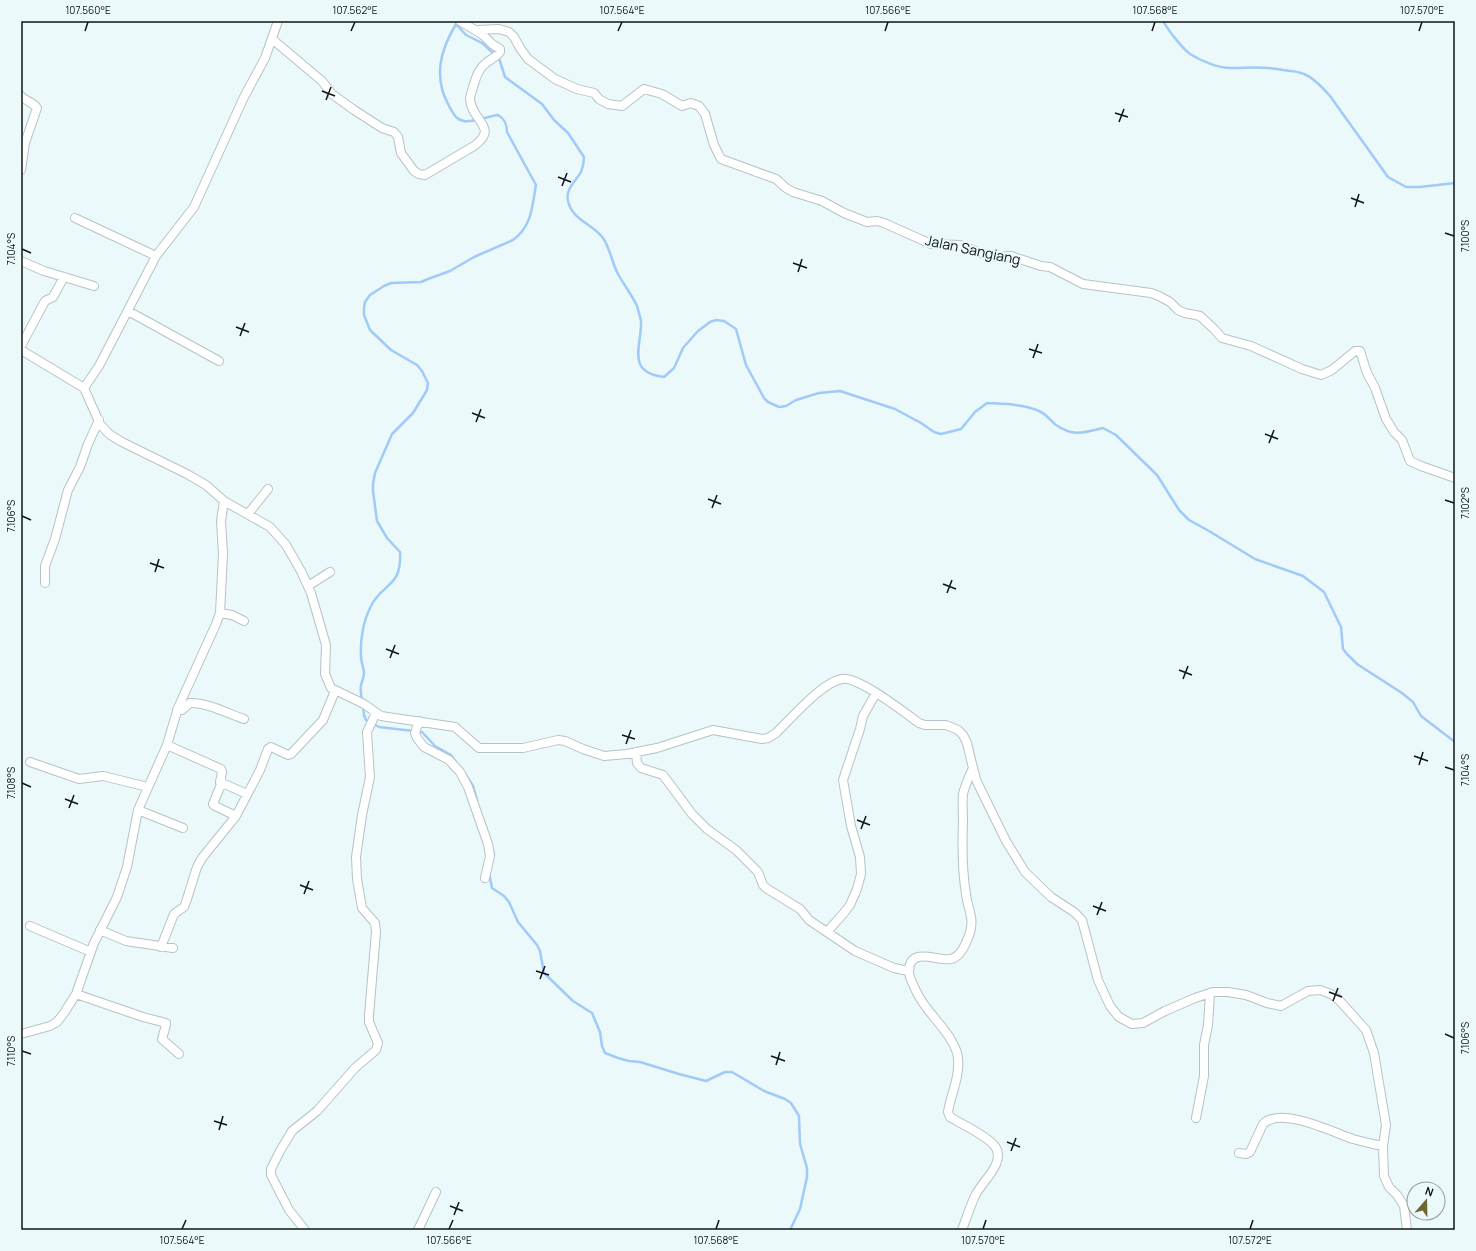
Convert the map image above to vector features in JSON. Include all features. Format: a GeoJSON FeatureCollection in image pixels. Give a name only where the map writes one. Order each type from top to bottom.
{"type":"FeatureCollection","features":[{"type":"Feature","properties":{"kind":"street"},"geometry":{"type":"LineString","coordinates":[[84,388],[99,366],[156,256],[194,207],[244,97],[265,58],[277,23],[268,21]]}},
{"type":"Feature","properties":{"kind":"street"},"geometry":{"type":"LineString","coordinates":[[272,38],[322,81],[332,94],[382,128],[394,132],[398,137],[401,153],[414,171],[422,175],[431,172],[455,156],[474,146],[484,137],[486,129],[473,110],[470,99],[476,77],[480,69],[486,62],[498,55],[500,49],[492,44],[477,30],[460,21]]}},
{"type":"Feature","properties":{"kind":"street","name":"Jalan Sangiang"},"geometry":{"type":"LineString","coordinates":[[477,30],[500,29],[512,34],[528,58],[545,72],[555,79],[577,89],[594,94],[608,104],[622,106],[644,89],[662,94],[682,106],[691,104],[699,106],[705,114],[714,145],[721,159],[776,179],[793,192],[822,201],[844,213],[867,222],[877,221],[884,223],[931,244],[960,245],[983,254],[997,257],[1011,256],[1050,267],[1083,284],[1151,293],[1170,302],[1178,310],[1200,316],[1222,338],[1251,346],[1316,374],[1326,374],[1355,351],[1360,351],[1367,374],[1375,388],[1386,419],[1394,432],[1402,440],[1410,461],[1455,478]]}},
{"type":"Feature","properties":{"kind":"street"},"geometry":{"type":"LineString","coordinates":[[21,96],[37,108],[25,143],[21,170]]}},
{"type":"Feature","properties":{"kind":"street"},"geometry":{"type":"LineString","coordinates":[[75,218],[156,256]]}},
{"type":"Feature","properties":{"kind":"street"},"geometry":{"type":"LineString","coordinates":[[21,261],[44,271],[94,286]]}},
{"type":"Feature","properties":{"kind":"street"},"geometry":{"type":"LineString","coordinates":[[21,346],[45,301],[53,297],[64,277]]}},
{"type":"Feature","properties":{"kind":"street"},"geometry":{"type":"LineString","coordinates":[[128,311],[219,361]]}},
{"type":"Feature","properties":{"kind":"street"},"geometry":{"type":"LineString","coordinates":[[21,350],[84,388],[99,420],[109,434],[187,474],[206,485],[224,501],[270,527],[286,545],[308,586],[326,645],[325,674],[331,688],[364,704],[374,716],[386,717],[417,727],[455,727],[479,748],[523,748],[558,740],[565,741],[604,756],[657,748],[713,730],[768,738],[776,733],[826,686],[840,679],[852,680],[865,686],[918,723],[925,725],[946,725],[958,730],[963,734],[967,743],[977,782],[1006,841],[1025,872],[1051,896],[1074,912],[1082,920],[1098,980],[1110,1006],[1119,1017],[1132,1024],[1143,1023],[1165,1011],[1210,993],[1228,992],[1246,995],[1282,1006],[1308,992],[1320,990],[1331,994],[1339,1000],[1366,1030],[1374,1053],[1386,1125],[1383,1146],[1384,1176],[1389,1187],[1397,1194],[1404,1206],[1407,1230]]}},
{"type":"Feature","properties":{"kind":"street"},"geometry":{"type":"LineString","coordinates":[[45,584],[45,566],[68,490],[80,467],[88,444],[99,420]]}},
{"type":"Feature","properties":{"kind":"street"},"geometry":{"type":"LineString","coordinates":[[248,514],[268,489]]}},
{"type":"Feature","properties":{"kind":"street"},"geometry":{"type":"LineString","coordinates":[[21,1034],[50,1026],[57,1022],[64,1013],[76,994],[100,930],[117,897],[124,877],[138,810],[166,745],[177,710],[220,613],[223,554],[221,521],[224,501]]}},
{"type":"Feature","properties":{"kind":"street"},"geometry":{"type":"LineString","coordinates":[[308,586],[330,572]]}},
{"type":"Feature","properties":{"kind":"street"},"geometry":{"type":"LineString","coordinates":[[220,613],[232,615],[244,620]]}},
{"type":"Feature","properties":{"kind":"street"},"geometry":{"type":"LineString","coordinates":[[161,947],[174,914],[184,906],[186,902],[197,867],[202,858],[236,816],[270,748],[288,755],[291,754],[323,720],[335,691]]}},
{"type":"Feature","properties":{"kind":"street"},"geometry":{"type":"LineString","coordinates":[[827,932],[850,905],[859,881],[861,868],[860,857],[851,826],[843,780],[862,720],[876,693]]}},
{"type":"Feature","properties":{"kind":"street"},"geometry":{"type":"LineString","coordinates":[[177,710],[182,710],[190,703],[195,703],[244,719]]}},
{"type":"Feature","properties":{"kind":"street"},"geometry":{"type":"LineString","coordinates":[[305,1230],[289,1210],[271,1175],[273,1163],[292,1131],[317,1110],[355,1068],[374,1053],[378,1046],[377,1038],[369,1022],[376,927],[375,923],[362,908],[357,879],[356,856],[362,814],[370,777],[366,732],[374,716]]}},
{"type":"Feature","properties":{"kind":"street"},"geometry":{"type":"LineString","coordinates":[[417,727],[417,738],[424,747],[449,760],[460,772],[468,787],[488,844],[490,856],[485,878]]}},
{"type":"Feature","properties":{"kind":"street"},"geometry":{"type":"LineString","coordinates":[[166,745],[221,769],[222,772],[220,781],[222,782],[213,804],[236,816]]}},
{"type":"Feature","properties":{"kind":"street"},"geometry":{"type":"LineString","coordinates":[[636,752],[638,766],[663,775],[692,814],[707,829],[736,850],[758,872],[766,888],[800,909],[809,920],[855,951],[894,968],[909,971]]}},
{"type":"Feature","properties":{"kind":"street"},"geometry":{"type":"LineString","coordinates":[[30,762],[79,779],[103,776],[148,787]]}},
{"type":"Feature","properties":{"kind":"street"},"geometry":{"type":"LineString","coordinates":[[962,1230],[975,1195],[996,1166],[998,1155],[995,1146],[950,1117],[948,1112],[959,1069],[958,1056],[949,1038],[918,995],[909,971],[914,960],[919,956],[943,959],[951,959],[956,957],[962,950],[968,938],[972,921],[966,896],[962,863],[963,795],[973,768]]}},
{"type":"Feature","properties":{"kind":"street"},"geometry":{"type":"LineString","coordinates":[[222,782],[247,794]]}},
{"type":"Feature","properties":{"kind":"street"},"geometry":{"type":"LineString","coordinates":[[138,810],[183,828]]}},
{"type":"Feature","properties":{"kind":"street"},"geometry":{"type":"LineString","coordinates":[[30,926],[91,952]]}},
{"type":"Feature","properties":{"kind":"street"},"geometry":{"type":"LineString","coordinates":[[100,930],[126,941],[173,948]]}},
{"type":"Feature","properties":{"kind":"street"},"geometry":{"type":"LineString","coordinates":[[1196,1118],[1204,1076],[1204,1044],[1209,1013],[1210,993]]}},
{"type":"Feature","properties":{"kind":"street"},"geometry":{"type":"LineString","coordinates":[[76,994],[143,1017],[166,1023],[162,1039],[179,1054]]}},
{"type":"Feature","properties":{"kind":"street"},"geometry":{"type":"LineString","coordinates":[[1240,1153],[1246,1154],[1250,1152],[1263,1124],[1270,1119],[1281,1118],[1291,1118],[1315,1124],[1330,1131],[1383,1146]]}},
{"type":"Feature","properties":{"kind":"street"},"geometry":{"type":"LineString","coordinates":[[418,1230],[436,1192]]}},
{"type":"Feature","properties":{"kind":"waterway"},"geometry":{"type":"LineString","coordinates":[[1163,21],[1175,39],[1190,54],[1204,62],[1226,68],[1263,68],[1299,72],[1311,78],[1330,96],[1388,177],[1406,187],[1455,183]]}},
{"type":"Feature","properties":{"kind":"waterway"},"geometry":{"type":"LineString","coordinates":[[456,24],[466,35],[482,43],[499,58],[505,77],[542,104],[554,120],[568,133],[584,157],[581,172],[569,189],[567,197],[568,201],[574,213],[603,238],[618,274],[637,306],[641,321],[638,356],[640,364],[644,370],[664,377],[674,368],[683,348],[698,331],[710,322],[716,320],[724,321],[736,329],[746,365],[764,398],[768,402],[779,407],[786,406],[796,400],[819,393],[840,391],[895,409],[934,432],[941,434],[961,429],[975,412],[987,403],[1027,407],[1039,411],[1062,429],[1074,433],[1103,428],[1116,435],[1157,475],[1179,510],[1189,520],[1255,559],[1303,576],[1324,592],[1341,627],[1343,649],[1347,654],[1357,664],[1402,693],[1413,702],[1421,716],[1455,742]]}},
{"type":"Feature","properties":{"kind":"waterway"},"geometry":{"type":"LineString","coordinates":[[362,700],[361,687],[364,669],[361,659],[361,651],[364,625],[371,606],[381,592],[395,579],[400,564],[400,552],[387,538],[377,521],[373,491],[375,473],[392,434],[413,413],[427,390],[428,383],[417,365],[391,350],[370,330],[364,315],[365,302],[370,295],[391,283],[421,282],[450,271],[474,257],[513,240],[519,235],[528,222],[536,185],[507,132],[506,124],[502,118],[498,115],[471,121],[464,121],[457,118],[449,106],[441,85],[440,64],[446,44],[456,24]]}},
{"type":"Feature","properties":{"kind":"waterway"},"geometry":{"type":"LineString","coordinates":[[363,705],[366,720],[379,727],[422,732],[435,746],[451,755],[458,765]]}},
{"type":"Feature","properties":{"kind":"waterway"},"geometry":{"type":"LineString","coordinates":[[464,772],[473,786],[477,800]]}},
{"type":"Feature","properties":{"kind":"waterway"},"geometry":{"type":"LineString","coordinates":[[491,842],[494,855]]}},
{"type":"Feature","properties":{"kind":"waterway"},"geometry":{"type":"LineString","coordinates":[[489,873],[492,888],[504,896],[509,902],[518,922],[537,945],[540,951],[544,973],[573,1001],[592,1013],[600,1032],[602,1046],[605,1053],[618,1058],[640,1062],[706,1081],[725,1072],[732,1072],[764,1091],[785,1099],[791,1103],[799,1116],[800,1144],[807,1168],[807,1177],[800,1209],[790,1230]]}}]}
